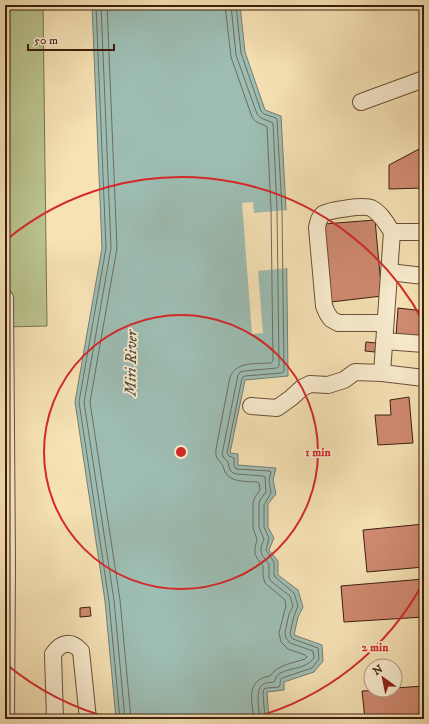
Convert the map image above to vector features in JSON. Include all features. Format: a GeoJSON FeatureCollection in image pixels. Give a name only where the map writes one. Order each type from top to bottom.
{"type":"FeatureCollection","features":[{"type":"Feature","properties":{"kind":"street"},"geometry":{"type":"LineString","coordinates":[[361,102],[424,79]]}},
{"type":"Feature","properties":{"kind":"street"},"geometry":{"type":"LineString","coordinates":[[382,373],[392,232],[383,218],[369,207],[356,207],[328,212],[322,215],[318,220],[317,228],[324,306],[327,313],[331,319],[338,323],[385,323]]}},
{"type":"Feature","properties":{"kind":"street"},"geometry":{"type":"LineString","coordinates":[[392,232],[424,232]]}},
{"type":"Feature","properties":{"kind":"street"},"geometry":{"type":"LineString","coordinates":[[389,272],[424,276]]}},
{"type":"Feature","properties":{"kind":"street"},"geometry":{"type":"LineString","coordinates":[[5,298],[6,719]]}},
{"type":"Feature","properties":{"kind":"street"},"geometry":{"type":"LineString","coordinates":[[384,341],[424,344]]}},
{"type":"Feature","properties":{"kind":"street"},"geometry":{"type":"LineString","coordinates":[[251,406],[277,408],[302,388],[310,384],[328,385],[344,380],[356,372],[382,373],[424,378]]}},
{"type":"Feature","properties":{"kind":"street"},"geometry":{"type":"LineString","coordinates":[[55,719],[53,654],[57,648],[62,645],[71,644],[76,646],[81,651],[88,719]]}},
{"type":"Feature","properties":{"kind":"green space"},"geometry":{"type":"Polygon","coordinates":[[[5,5],[43,5],[47,326],[5,327],[5,5]]]}},
{"type":"Feature","properties":{"kind":"water","name":"Miri River"},"geometry":{"type":"Polygon","coordinates":[[[92,5],[240,5],[245,52],[265,110],[281,116],[286,209],[288,376],[245,380],[230,453],[238,454],[238,465],[276,468],[273,480],[276,494],[268,504],[268,527],[274,538],[269,550],[278,561],[278,575],[298,590],[303,607],[298,617],[294,635],[322,645],[323,661],[314,672],[284,682],[284,690],[267,692],[269,719],[116,719],[105,601],[75,402],[102,248],[92,5]]]}},
{"type":"Feature","properties":{"kind":"pier"},"geometry":{"type":"Polygon","coordinates":[[[253,202],[254,213],[288,210],[288,268],[258,271],[263,333],[252,334],[242,203],[253,202]]]}},
{"type":"Feature","properties":{"kind":"building"},"geometry":{"type":"Polygon","coordinates":[[[419,149],[424,149],[424,188],[389,189],[389,165],[419,149]]]}},
{"type":"Feature","properties":{"kind":"building"},"geometry":{"type":"Polygon","coordinates":[[[375,220],[382,296],[331,302],[324,224],[375,220]]]}},
{"type":"Feature","properties":{"kind":"building"},"geometry":{"type":"Polygon","coordinates":[[[398,308],[424,311],[424,338],[396,336],[398,308]]]}},
{"type":"Feature","properties":{"kind":"building"},"geometry":{"type":"Polygon","coordinates":[[[366,342],[376,343],[375,352],[365,351],[366,342]]]}},
{"type":"Feature","properties":{"kind":"building"},"geometry":{"type":"Polygon","coordinates":[[[409,397],[413,443],[378,445],[375,415],[391,415],[390,400],[409,397]]]}},
{"type":"Feature","properties":{"kind":"building"},"geometry":{"type":"Polygon","coordinates":[[[421,414],[424,414],[424,441],[423,441],[421,414]]]}},
{"type":"Feature","properties":{"kind":"building"},"geometry":{"type":"Polygon","coordinates":[[[424,524],[424,567],[367,572],[363,530],[424,524]]]}},
{"type":"Feature","properties":{"kind":"building"},"geometry":{"type":"Polygon","coordinates":[[[424,579],[424,617],[344,622],[341,586],[424,579]]]}},
{"type":"Feature","properties":{"kind":"building"},"geometry":{"type":"Polygon","coordinates":[[[90,607],[91,616],[80,617],[80,608],[90,607]]]}},
{"type":"Feature","properties":{"kind":"building"},"geometry":{"type":"Polygon","coordinates":[[[424,686],[424,719],[365,719],[362,691],[363,698],[403,698],[403,687],[424,686]]]}}]}
